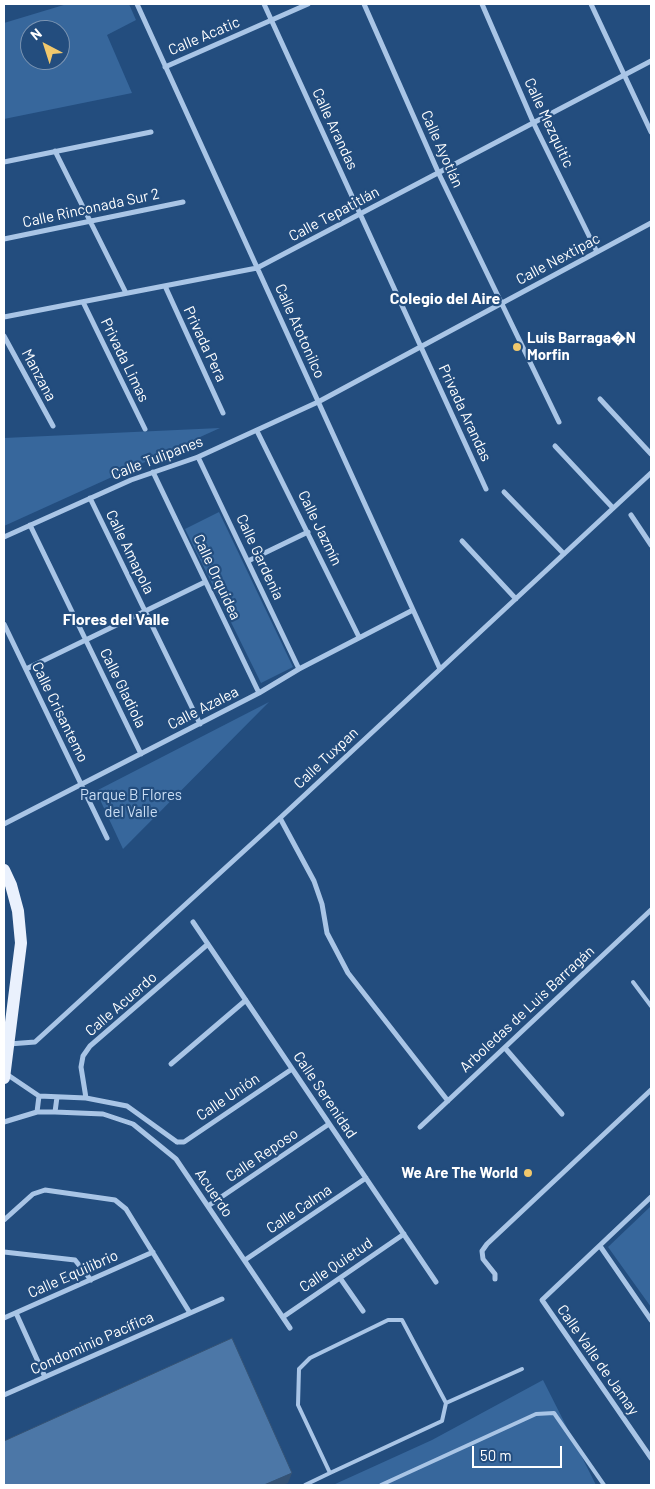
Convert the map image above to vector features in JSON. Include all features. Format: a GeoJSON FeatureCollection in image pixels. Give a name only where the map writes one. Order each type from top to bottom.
{"type":"FeatureCollection","features":[{"type":"Feature","properties":{"kind":"main road"},"geometry":{"type":"LineString","coordinates":[[4,870],[11,885],[18,911],[21,943],[4,1075]]}},
{"type":"Feature","properties":{"kind":"street","name":"Calle Atotonilco"},"geometry":{"type":"LineString","coordinates":[[136,4],[440,669]]}},
{"type":"Feature","properties":{"kind":"street","name":"Calle Arandas"},"geometry":{"type":"LineString","coordinates":[[264,4],[421,347]]}},
{"type":"Feature","properties":{"kind":"street","name":"Calle Acatic"},"geometry":{"type":"LineString","coordinates":[[165,67],[308,4]]}},
{"type":"Feature","properties":{"kind":"street","name":"Calle Ayotlán"},"geometry":{"type":"LineString","coordinates":[[364,4],[439,174],[559,422]]}},
{"type":"Feature","properties":{"kind":"street","name":"Calle Mezquitic"},"geometry":{"type":"LineString","coordinates":[[482,4],[534,124],[597,252]]}},
{"type":"Feature","properties":{"kind":"street"},"geometry":{"type":"LineString","coordinates":[[591,4],[651,132]]}},
{"type":"Feature","properties":{"kind":"street","name":"Calle Tepatitlán"},"geometry":{"type":"LineString","coordinates":[[4,317],[257,268],[651,61]]}},
{"type":"Feature","properties":{"kind":"street"},"geometry":{"type":"LineString","coordinates":[[4,162],[151,132]]}},
{"type":"Feature","properties":{"kind":"street"},"geometry":{"type":"LineString","coordinates":[[55,151],[126,293]]}},
{"type":"Feature","properties":{"kind":"street","name":"Calle Rinconada Sur 2"},"geometry":{"type":"LineString","coordinates":[[4,239],[183,202]]}},
{"type":"Feature","properties":{"kind":"street","name":"Calle Nextipac"},"geometry":{"type":"LineString","coordinates":[[318,402],[651,223]]}},
{"type":"Feature","properties":{"kind":"street","name":"Privada Pera"},"geometry":{"type":"LineString","coordinates":[[165,286],[224,413]]}},
{"type":"Feature","properties":{"kind":"street","name":"Privada Limas"},"geometry":{"type":"LineString","coordinates":[[84,302],[145,429]]}},
{"type":"Feature","properties":{"kind":"street","name":"Manzana"},"geometry":{"type":"LineString","coordinates":[[4,336],[53,426]]}},
{"type":"Feature","properties":{"kind":"street","name":"Privada Arandas"},"geometry":{"type":"LineString","coordinates":[[421,347],[486,489]]}},
{"type":"Feature","properties":{"kind":"street"},"geometry":{"type":"LineString","coordinates":[[600,399],[651,454]]}},
{"type":"Feature","properties":{"kind":"street","name":"Calle Tulipanes"},"geometry":{"type":"LineString","coordinates":[[4,537],[153,472],[198,457],[318,402]]}},
{"type":"Feature","properties":{"kind":"street","name":"Calle Jazmín"},"geometry":{"type":"LineString","coordinates":[[257,431],[359,637]]}},
{"type":"Feature","properties":{"kind":"street"},"geometry":{"type":"LineString","coordinates":[[555,446],[613,508]]}},
{"type":"Feature","properties":{"kind":"street","name":"Calle Gardenia"},"geometry":{"type":"LineString","coordinates":[[198,457],[299,669]]}},
{"type":"Feature","properties":{"kind":"street","name":"Calle Orquídea"},"geometry":{"type":"LineString","coordinates":[[153,472],[259,693]]}},
{"type":"Feature","properties":{"kind":"street","name":"Calle Tuxpan"},"geometry":{"type":"LineString","coordinates":[[9,1044],[34,1042],[280,818],[651,473]]}},
{"type":"Feature","properties":{"kind":"street"},"geometry":{"type":"LineString","coordinates":[[504,492],[564,554]]}},
{"type":"Feature","properties":{"kind":"street","name":"Calle Amapola"},"geometry":{"type":"LineString","coordinates":[[90,498],[200,724]]}},
{"type":"Feature","properties":{"kind":"street"},"geometry":{"type":"LineString","coordinates":[[632,515],[651,545]]}},
{"type":"Feature","properties":{"kind":"street","name":"Calle Gladiola"},"geometry":{"type":"LineString","coordinates":[[30,526],[141,754]]}},
{"type":"Feature","properties":{"kind":"street"},"geometry":{"type":"LineString","coordinates":[[248,561],[308,532]]}},
{"type":"Feature","properties":{"kind":"street"},"geometry":{"type":"LineString","coordinates":[[462,541],[516,598]]}},
{"type":"Feature","properties":{"kind":"street"},"geometry":{"type":"LineString","coordinates":[[26,669],[205,582]]}},
{"type":"Feature","properties":{"kind":"street","name":"Calle Azalea"},"geometry":{"type":"LineString","coordinates":[[4,824],[200,724],[259,693],[299,669],[412,610]]}},
{"type":"Feature","properties":{"kind":"street","name":"Calle Crisantemo"},"geometry":{"type":"LineString","coordinates":[[4,624],[107,838]]}},
{"type":"Feature","properties":{"kind":"street"},"geometry":{"type":"LineString","coordinates":[[280,818],[314,880],[322,904],[327,933],[348,973],[448,1101]]}},
{"type":"Feature","properties":{"kind":"street","name":"Arboledas de Luis Barragán"},"geometry":{"type":"LineString","coordinates":[[420,1127],[651,910]]}},
{"type":"Feature","properties":{"kind":"street","name":"Calle Serenidad"},"geometry":{"type":"LineString","coordinates":[[193,922],[436,1282]]}},
{"type":"Feature","properties":{"kind":"street","name":"Calle Acuerdo"},"geometry":{"type":"LineString","coordinates":[[86,1098],[81,1067],[83,1056],[90,1046],[208,944]]}},
{"type":"Feature","properties":{"kind":"street"},"geometry":{"type":"LineString","coordinates":[[171,1064],[246,1000]]}},
{"type":"Feature","properties":{"kind":"street"},"geometry":{"type":"LineString","coordinates":[[505,1048],[562,1114]]}},
{"type":"Feature","properties":{"kind":"street","name":"Calle Unión"},"geometry":{"type":"LineString","coordinates":[[177,1142],[184,1142],[292,1069]]}},
{"type":"Feature","properties":{"kind":"street"},"geometry":{"type":"LineString","coordinates":[[4,1075],[39,1096],[86,1098],[126,1106],[177,1142],[170,1154]]}},
{"type":"Feature","properties":{"kind":"street"},"geometry":{"type":"LineString","coordinates":[[495,1279],[495,1274],[483,1259],[482,1251],[487,1244],[651,1090]]}},
{"type":"Feature","properties":{"kind":"street"},"geometry":{"type":"LineString","coordinates":[[37,1112],[39,1096]]}},
{"type":"Feature","properties":{"kind":"street"},"geometry":{"type":"LineString","coordinates":[[55,1112],[57,1097]]}},
{"type":"Feature","properties":{"kind":"street","name":"Acuerdo"},"geometry":{"type":"LineString","coordinates":[[4,1122],[37,1112],[86,1112],[103,1114],[132,1124],[170,1154],[208,1206],[290,1328]]}},
{"type":"Feature","properties":{"kind":"street","name":"Calle Reposo"},"geometry":{"type":"LineString","coordinates":[[208,1206],[329,1124]]}},
{"type":"Feature","properties":{"kind":"street","name":"Calle Calma"},"geometry":{"type":"LineString","coordinates":[[245,1260],[366,1178]]}},
{"type":"Feature","properties":{"kind":"street"},"geometry":{"type":"LineString","coordinates":[[4,1220],[39,1191],[104,1197],[115,1200],[126,1209],[190,1313]]}},
{"type":"Feature","properties":{"kind":"street"},"geometry":{"type":"LineString","coordinates":[[651,1197],[600,1246],[651,1320]]}},
{"type":"Feature","properties":{"kind":"street","name":"Calle Quietud"},"geometry":{"type":"LineString","coordinates":[[283,1317],[404,1234]]}},
{"type":"Feature","properties":{"kind":"street","name":"Calle Valle de Jamay"},"geometry":{"type":"LineString","coordinates":[[600,1246],[542,1300],[651,1458]]}},
{"type":"Feature","properties":{"kind":"street"},"geometry":{"type":"LineString","coordinates":[[4,1252],[75,1260],[91,1280]]}},
{"type":"Feature","properties":{"kind":"street","name":"Calle Equilibrio"},"geometry":{"type":"LineString","coordinates":[[4,1318],[153,1252]]}},
{"type":"Feature","properties":{"kind":"street"},"geometry":{"type":"LineString","coordinates":[[340,1278],[363,1311]]}},
{"type":"Feature","properties":{"kind":"street","name":"Condominio Pacífica"},"geometry":{"type":"LineString","coordinates":[[4,1395],[222,1299]]}},
{"type":"Feature","properties":{"kind":"street"},"geometry":{"type":"LineString","coordinates":[[16,1313],[45,1377]]}},
{"type":"Feature","properties":{"kind":"lane"},"geometry":{"type":"LineString","coordinates":[[633,982],[651,1006]]}},
{"type":"Feature","properties":{"kind":"lane"},"geometry":{"type":"LineString","coordinates":[[305,1485],[442,1421],[446,1403],[402,1320],[388,1320],[310,1358],[299,1369],[298,1404],[330,1473]]}},
{"type":"Feature","properties":{"kind":"lane"},"geometry":{"type":"LineString","coordinates":[[446,1403],[522,1369]]}},
{"type":"Feature","properties":{"kind":"lane"},"geometry":{"type":"LineString","coordinates":[[381,1485],[536,1414],[554,1412],[604,1485]]}},
{"type":"Feature","properties":{"kind":"green space"},"geometry":{"type":"Polygon","coordinates":[[[67,4],[129,4],[136,20],[107,35],[132,93],[4,119],[4,23],[67,4]]]}},
{"type":"Feature","properties":{"kind":"green space"},"geometry":{"type":"Polygon","coordinates":[[[220,428],[4,526],[4,438],[220,428]]]}},
{"type":"Feature","properties":{"kind":"green space"},"geometry":{"type":"Polygon","coordinates":[[[219,512],[293,667],[261,683],[185,529],[219,512]]]}},
{"type":"Feature","properties":{"kind":"green space","name":"Parque B Flores del Valle"},"geometry":{"type":"Polygon","coordinates":[[[269,702],[123,849],[96,791],[269,702]]]}},
{"type":"Feature","properties":{"kind":"green space"},"geometry":{"type":"Polygon","coordinates":[[[651,1206],[651,1307],[608,1247],[651,1206]]]}},
{"type":"Feature","properties":{"kind":"green space"},"geometry":{"type":"Polygon","coordinates":[[[543,1380],[596,1485],[333,1485],[432,1440],[543,1380]]]}},
{"type":"Feature","properties":{"kind":"building"},"geometry":{"type":"Polygon","coordinates":[[[232,1338],[292,1473],[264,1485],[4,1485],[4,1441],[232,1338]]]}},
{"type":"Feature","properties":{"kind":"place","name":"Luis Barraga�N Morfin"},"geometry":{"type":"Point","coordinates":[517,347]}},
{"type":"Feature","properties":{"kind":"place","name":"We Are The World"},"geometry":{"type":"Point","coordinates":[528,1173]}},
{"type":"Feature","properties":{"kind":"district","name":"Colegio del Aire"},"geometry":{"type":"Point","coordinates":[445,299]}},
{"type":"Feature","properties":{"kind":"district","name":"Flores del Valle"},"geometry":{"type":"Point","coordinates":[116,620]}}]}
